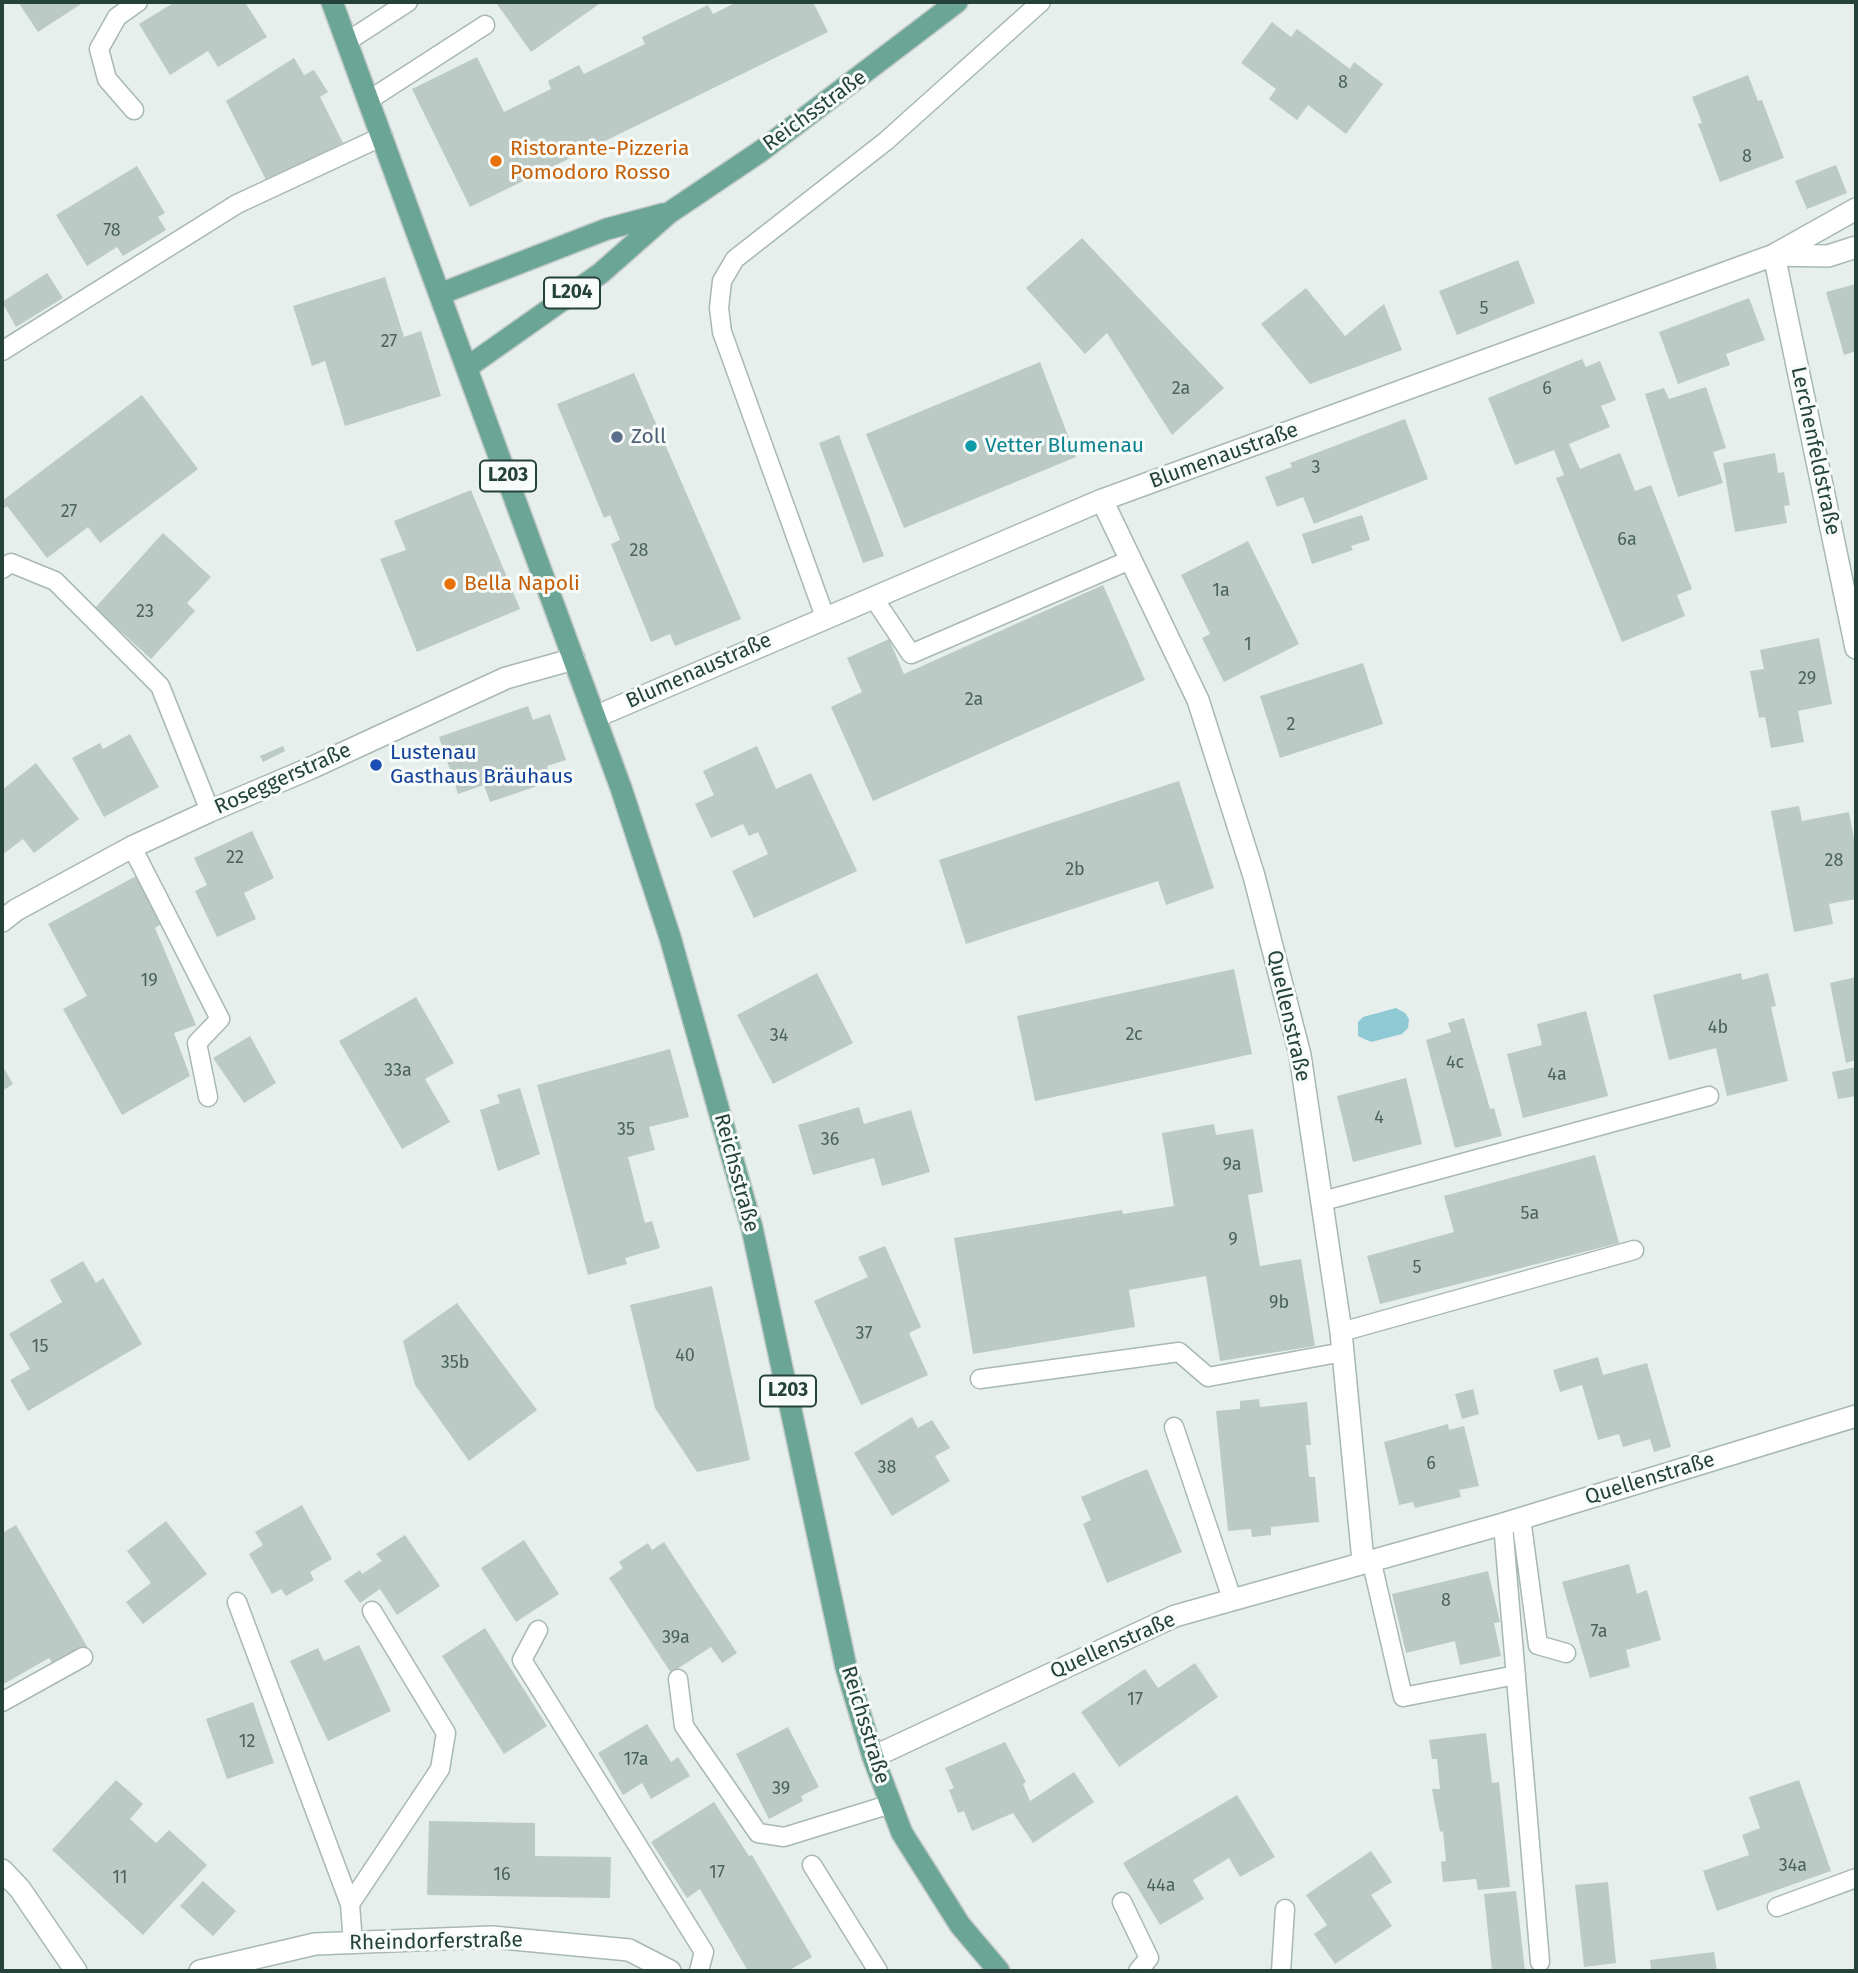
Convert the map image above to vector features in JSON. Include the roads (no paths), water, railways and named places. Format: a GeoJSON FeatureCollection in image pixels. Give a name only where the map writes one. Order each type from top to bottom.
{"type":"FeatureCollection","features":[{"type":"Feature","properties":{"kind":"main road","name":"Reichsstraße"},"geometry":{"type":"LineString","coordinates":[[332,2],[469,366],[596,717],[670,937],[752,1228],[846,1667],[873,1757],[902,1833],[952,1913],[996,1970]]}},
{"type":"Feature","properties":{"kind":"main road","name":"Reichsstraße"},"geometry":{"type":"LineString","coordinates":[[469,366],[601,272],[669,213],[761,151],[957,2]]}},
{"type":"Feature","properties":{"kind":"main road","name":"Reichsstraße"},"geometry":{"type":"LineString","coordinates":[[440,294],[607,229],[669,213]]}},
{"type":"Feature","properties":{"kind":"street","name":"Blumenaustraße"},"geometry":{"type":"LineString","coordinates":[[596,717],[1101,500],[1774,255],[1856,209]]}},
{"type":"Feature","properties":{"kind":"street"},"geometry":{"type":"LineString","coordinates":[[1774,255],[1828,256],[1856,247]]}},
{"type":"Feature","properties":{"kind":"street","name":"Lerchenfeldstraße"},"geometry":{"type":"LineString","coordinates":[[1774,255],[1853,615],[1856,648]]}},
{"type":"Feature","properties":{"kind":"street","name":"Quellenstraße"},"geometry":{"type":"LineString","coordinates":[[1101,500],[1198,700],[1254,876],[1300,1055],[1342,1342],[1367,1560]]}},
{"type":"Feature","properties":{"kind":"street","name":"Roseggerstraße"},"geometry":{"type":"LineString","coordinates":[[2,921],[16,910],[132,847],[210,811],[311,768],[506,678],[574,659]]}},
{"type":"Feature","properties":{"kind":"street","name":"Quellenstraße"},"geometry":{"type":"LineString","coordinates":[[873,1757],[1175,1616],[1512,1521],[1856,1416]]}},
{"type":"Feature","properties":{"kind":"street"},"geometry":{"type":"LineString","coordinates":[[2,1870],[20,1889],[76,1971]]}},
{"type":"Feature","properties":{"kind":"street","name":"Rheindorferstraße"},"geometry":{"type":"LineString","coordinates":[[200,1971],[315,1944],[492,1937],[629,1950],[670,1971]]}},
{"type":"Feature","properties":{"kind":"lane"},"geometry":{"type":"LineString","coordinates":[[134,110],[107,79],[99,49],[117,17],[138,2]]}},
{"type":"Feature","properties":{"kind":"lane"},"geometry":{"type":"LineString","coordinates":[[348,41],[408,2]]}},
{"type":"Feature","properties":{"kind":"lane"},"geometry":{"type":"LineString","coordinates":[[825,617],[722,332],[719,308],[722,281],[735,259],[886,141],[1041,2]]}},
{"type":"Feature","properties":{"kind":"lane"},"geometry":{"type":"LineString","coordinates":[[369,100],[485,25]]}},
{"type":"Feature","properties":{"kind":"lane"},"geometry":{"type":"LineString","coordinates":[[2,351],[237,204],[383,136]]}},
{"type":"Feature","properties":{"kind":"lane"},"geometry":{"type":"LineString","coordinates":[[873,597],[911,654],[1130,560]]}},
{"type":"Feature","properties":{"kind":"lane"},"geometry":{"type":"LineString","coordinates":[[2,569],[11,564],[55,581],[160,686],[210,811]]}},
{"type":"Feature","properties":{"kind":"lane"},"geometry":{"type":"LineString","coordinates":[[132,847],[220,1019],[197,1043],[208,1097]]}},
{"type":"Feature","properties":{"kind":"lane"},"geometry":{"type":"LineString","coordinates":[[1323,1201],[1709,1096]]}},
{"type":"Feature","properties":{"kind":"lane"},"geometry":{"type":"LineString","coordinates":[[980,1379],[1179,1352],[1208,1377],[1342,1342],[1634,1250]]}},
{"type":"Feature","properties":{"kind":"lane"},"geometry":{"type":"LineString","coordinates":[[1174,1427],[1232,1599]]}},
{"type":"Feature","properties":{"kind":"lane"},"geometry":{"type":"LineString","coordinates":[[1512,1521],[1538,1645],[1566,1653]]}},
{"type":"Feature","properties":{"kind":"lane"},"geometry":{"type":"LineString","coordinates":[[1512,1521],[1516,1675],[1540,1962]]}},
{"type":"Feature","properties":{"kind":"lane"},"geometry":{"type":"LineString","coordinates":[[1367,1560],[1403,1697],[1516,1675]]}},
{"type":"Feature","properties":{"kind":"lane"},"geometry":{"type":"LineString","coordinates":[[237,1602],[350,1904],[353,1942]]}},
{"type":"Feature","properties":{"kind":"lane"},"geometry":{"type":"LineString","coordinates":[[350,1904],[440,1769],[446,1733],[372,1611]]}},
{"type":"Feature","properties":{"kind":"lane"},"geometry":{"type":"LineString","coordinates":[[538,1630],[522,1660],[705,1952],[699,1971]]}},
{"type":"Feature","properties":{"kind":"lane"},"geometry":{"type":"LineString","coordinates":[[2,1702],[83,1657]]}},
{"type":"Feature","properties":{"kind":"lane"},"geometry":{"type":"LineString","coordinates":[[678,1679],[684,1726],[758,1833],[784,1837],[891,1804]]}},
{"type":"Feature","properties":{"kind":"lane"},"geometry":{"type":"LineString","coordinates":[[812,1865],[878,1971]]}},
{"type":"Feature","properties":{"kind":"lane"},"geometry":{"type":"LineString","coordinates":[[1777,1907],[1856,1878]]}},
{"type":"Feature","properties":{"kind":"lane"},"geometry":{"type":"LineString","coordinates":[[1122,1902],[1149,1958],[1138,1971]]}},
{"type":"Feature","properties":{"kind":"lane"},"geometry":{"type":"LineString","coordinates":[[1281,1971],[1285,1909]]}},
{"type":"Feature","properties":{"kind":"water"},"geometry":{"type":"Polygon","coordinates":[[[1396,1008],[1409,1019],[1408,1028],[1402,1034],[1371,1042],[1358,1036],[1358,1022],[1363,1017],[1396,1008]]]}},
{"type":"Feature","properties":{"kind":"place","name":"Ristorante-Pizzeria Pomodoro Rosso"},"geometry":{"type":"Point","coordinates":[496,161]}},
{"type":"Feature","properties":{"kind":"place","name":"Zoll"},"geometry":{"type":"Point","coordinates":[617,437]}},
{"type":"Feature","properties":{"kind":"place","name":"Vetter Blumenau"},"geometry":{"type":"Point","coordinates":[971,446]}},
{"type":"Feature","properties":{"kind":"place","name":"Bella Napoli"},"geometry":{"type":"Point","coordinates":[450,584]}},
{"type":"Feature","properties":{"kind":"place","name":"Lustenau Gasthaus Bräuhaus"},"geometry":{"type":"Point","coordinates":[376,765]}}]}
